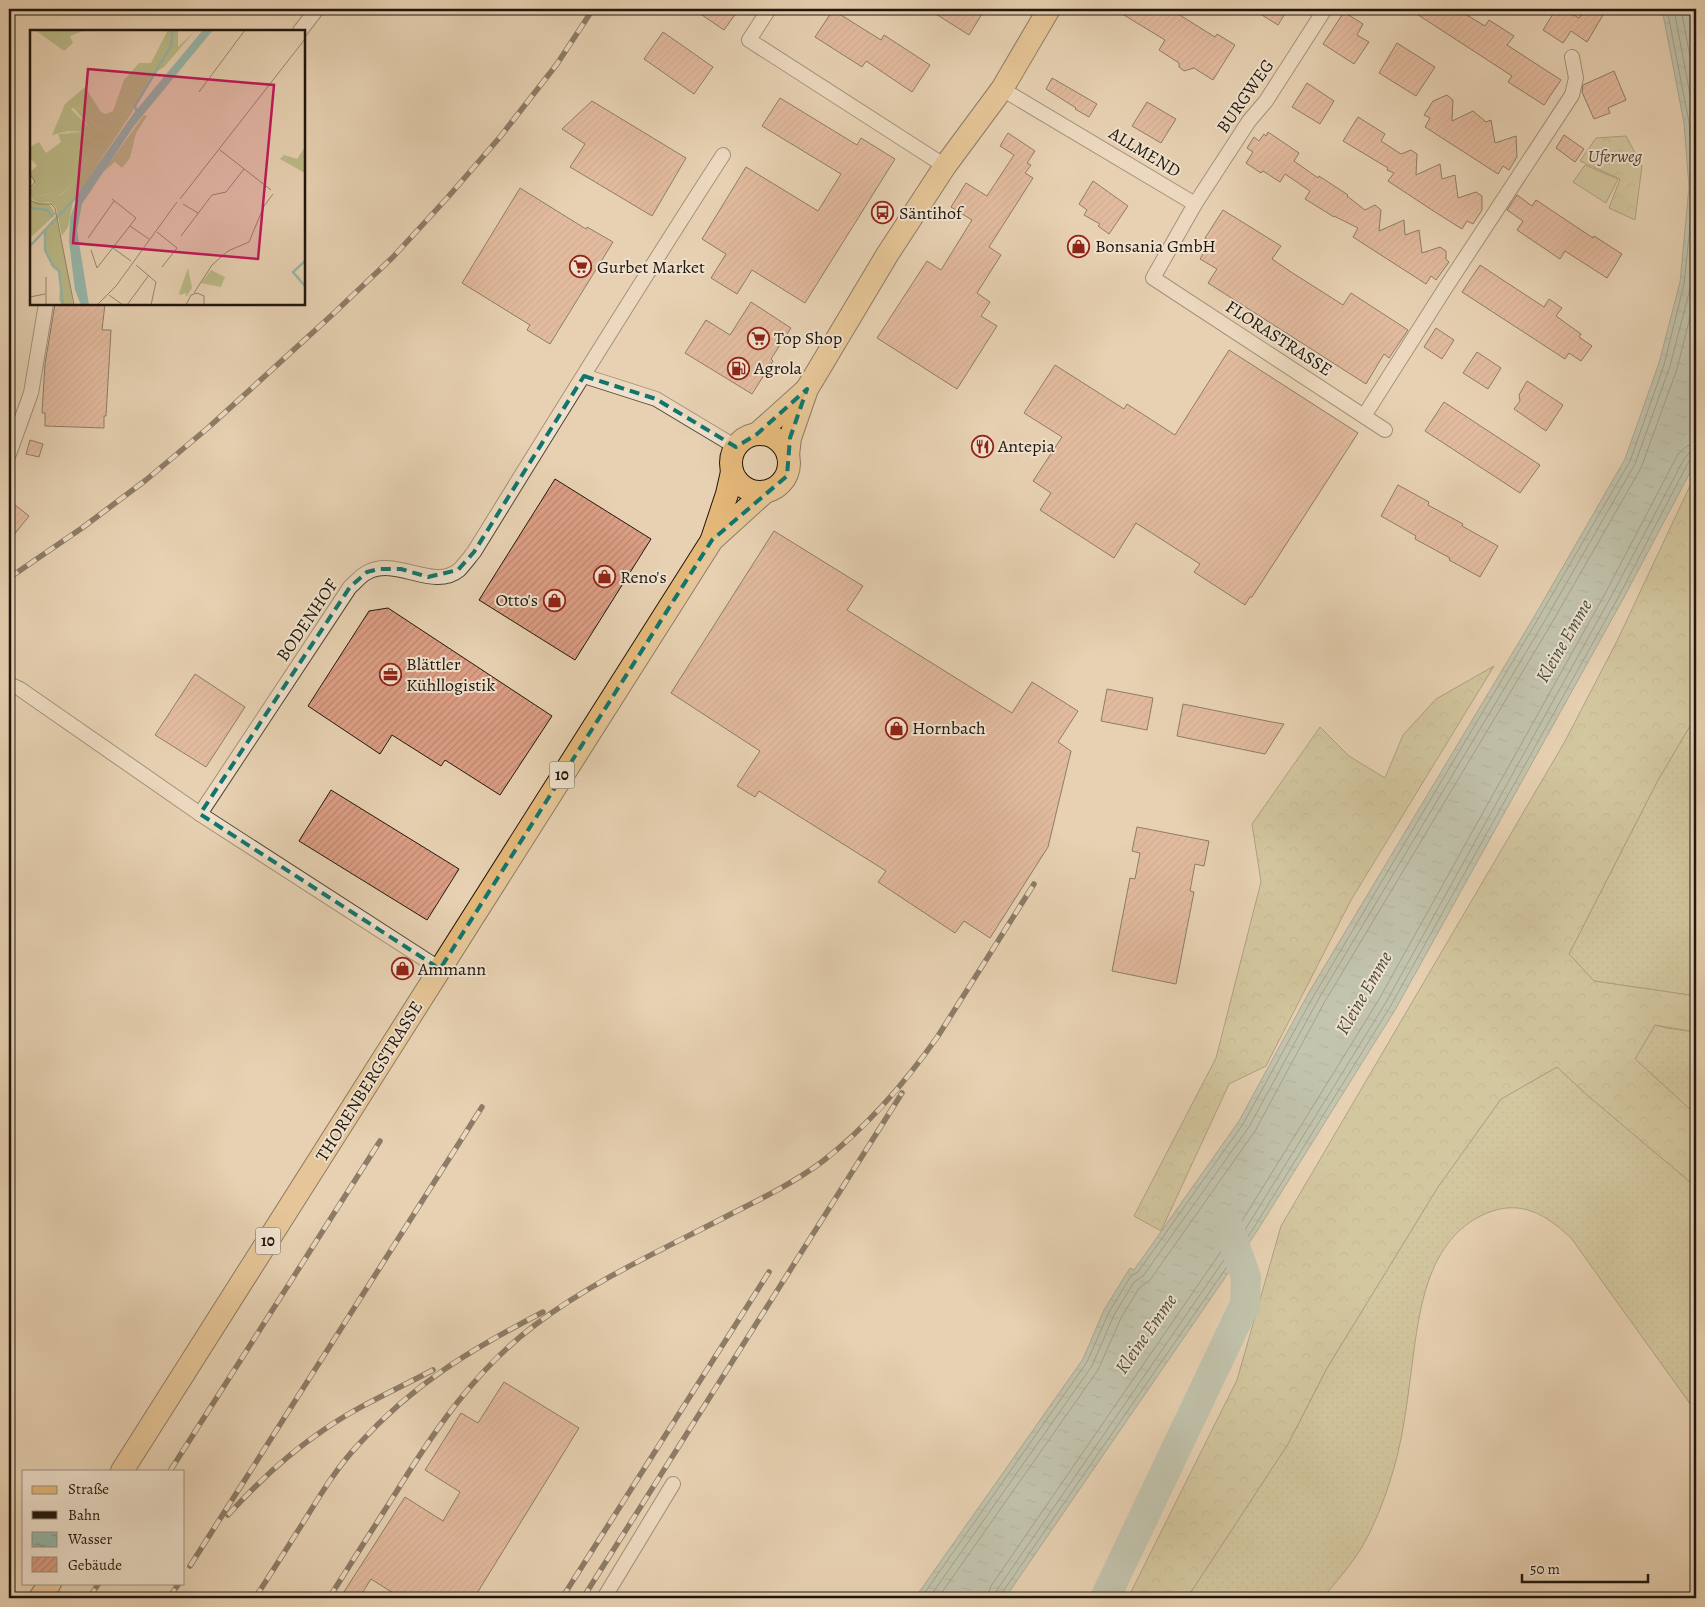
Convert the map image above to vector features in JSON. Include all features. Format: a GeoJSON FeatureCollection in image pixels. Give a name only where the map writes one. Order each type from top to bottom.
{"type":"FeatureCollection","features":[{"type":"Feature","properties":{"kind":"main road","name":"10"},"geometry":{"type":"LineString","coordinates":[[766,492],[781,484],[786,476],[789,467],[790,438],[807,389],[887,255],[945,166],[1002,89],[1049,9]]}},
{"type":"Feature","properties":{"kind":"main road","name":"10"},"geometry":{"type":"LineString","coordinates":[[732,472],[731,460],[741,440],[758,434],[807,389]]}},
{"type":"Feature","properties":{"kind":"main road"},"geometry":{"type":"LineString","coordinates":[[758,434],[774,437],[782,443],[788,454]]}},
{"type":"Feature","properties":{"kind":"main road"},"geometry":{"type":"LineString","coordinates":[[732,472],[737,482],[744,487],[753,491],[766,492]]}},
{"type":"Feature","properties":{"kind":"main road","name":"THORENBERGSTRASSE"},"geometry":{"type":"LineString","coordinates":[[123,1470],[712,540],[732,472]]}},
{"type":"Feature","properties":{"kind":"main road","name":"THORENBERGSTRASSE"},"geometry":{"type":"LineString","coordinates":[[712,540],[766,492]]}},
{"type":"Feature","properties":{"kind":"main road"},"geometry":{"type":"LineString","coordinates":[[40,1598],[49,1584]]}},
{"type":"Feature","properties":{"kind":"street"},"geometry":{"type":"LineString","coordinates":[[301,30],[317,9]]}},
{"type":"Feature","properties":{"kind":"street"},"geometry":{"type":"LineString","coordinates":[[769,9],[749,40],[945,166]]}},
{"type":"Feature","properties":{"kind":"street","name":"BURGWEG"},"geometry":{"type":"LineString","coordinates":[[1195,204],[1249,121],[1266,101],[1325,9]]}},
{"type":"Feature","properties":{"kind":"street"},"geometry":{"type":"LineString","coordinates":[[1364,416],[1450,280],[1572,95],[1576,78],[1572,56]]}},
{"type":"Feature","properties":{"kind":"street","name":"ALLMEND"},"geometry":{"type":"LineString","coordinates":[[1002,89],[1195,204]]}},
{"type":"Feature","properties":{"kind":"street","name":"BODENHOF"},"geometry":{"type":"LineString","coordinates":[[200,814],[350,588],[367,572],[379,569],[401,569],[428,577],[450,575],[458,570],[474,552],[558,414],[584,376],[679,222],[723,155]]}},
{"type":"Feature","properties":{"kind":"street","name":"FLORASTRASSE"},"geometry":{"type":"LineString","coordinates":[[1195,204],[1153,278],[1385,430]]}},
{"type":"Feature","properties":{"kind":"street"},"geometry":{"type":"LineString","coordinates":[[9,454],[31,393],[46,305]]}},
{"type":"Feature","properties":{"kind":"street"},"geometry":{"type":"LineString","coordinates":[[584,376],[656,399],[736,447]]}},
{"type":"Feature","properties":{"kind":"street"},"geometry":{"type":"LineString","coordinates":[[9,684],[20,689],[200,814],[440,969]]}},
{"type":"Feature","properties":{"kind":"street"},"geometry":{"type":"LineString","coordinates":[[604,1598],[674,1484]]}},
{"type":"Feature","properties":{"kind":"highlighted area"},"geometry":{"type":"Polygon","coordinates":[[[584,376],[656,399],[736,447],[757,434],[807,389],[790,438],[787,476],[712,540],[440,969],[200,814],[350,587],[367,572],[379,569],[401,569],[428,577],[458,570],[474,552],[584,376]]]}},
{"type":"Feature","properties":{"kind":"green space","name":"Uferweg"},"geometry":{"type":"Polygon","coordinates":[[[1626,136],[1642,166],[1635,220],[1609,208],[1620,179],[1580,161],[1596,138],[1626,136]]]}},
{"type":"Feature","properties":{"kind":"green space"},"geometry":{"type":"Polygon","coordinates":[[[1585,165],[1618,179],[1606,203],[1573,182],[1585,165]]]}},
{"type":"Feature","properties":{"kind":"green space"},"geometry":{"type":"Polygon","coordinates":[[[1696,473],[1696,716],[1658,780],[1569,954],[1594,981],[1696,996],[1696,1032],[1655,1025],[1635,1059],[1696,1115],[1696,1187],[1587,1095],[1557,1067],[1501,1099],[1438,1187],[1327,1368],[1288,1444],[1187,1598],[1128,1598],[1237,1380],[1281,1226],[1564,743],[1617,641],[1696,473]]]}},
{"type":"Feature","properties":{"kind":"green space"},"geometry":{"type":"Polygon","coordinates":[[[1494,666],[1351,900],[1266,1066],[1229,1084],[1161,1231],[1134,1216],[1216,1058],[1261,882],[1252,824],[1320,727],[1349,756],[1385,778],[1403,735],[1436,699],[1494,666]]]}},
{"type":"Feature","properties":{"kind":"green space"},"geometry":{"type":"Polygon","coordinates":[[[1696,716],[1696,996],[1594,981],[1569,954],[1658,780],[1696,716]]]}},
{"type":"Feature","properties":{"kind":"green space"},"geometry":{"type":"Polygon","coordinates":[[[1655,1025],[1696,1032],[1696,1115],[1635,1059],[1655,1025]]]}},
{"type":"Feature","properties":{"kind":"green space"},"geometry":{"type":"Polygon","coordinates":[[[1557,1067],[1587,1095],[1696,1187],[1696,1412],[1571,1238],[1552,1222],[1533,1212],[1511,1208],[1487,1213],[1465,1226],[1448,1244],[1435,1265],[1426,1288],[1420,1313],[1404,1423],[1394,1470],[1381,1506],[1358,1554],[1323,1598],[1187,1598],[1288,1444],[1327,1368],[1438,1187],[1501,1099],[1557,1067]]]}},
{"type":"Feature","properties":{"kind":"water","name":"Kleine Emme"},"geometry":{"type":"Polygon","coordinates":[[[1662,9],[1696,9],[1696,457],[1693,467],[1623,599],[1395,1010],[1257,1231],[1005,1598],[915,1598],[1083,1359],[1104,1310],[1130,1268],[1134,1270],[1239,1121],[1308,994],[1534,617],[1625,459],[1659,363],[1680,282],[1689,187],[1684,123],[1662,9]]]}},
{"type":"Feature","properties":{"kind":"building"},"geometry":{"type":"Polygon","coordinates":[[[693,9],[739,9],[724,30],[693,9]]]}},
{"type":"Feature","properties":{"kind":"building"},"geometry":{"type":"Polygon","coordinates":[[[928,9],[985,9],[969,35],[928,9]]]}},
{"type":"Feature","properties":{"kind":"building"},"geometry":{"type":"Polygon","coordinates":[[[1114,9],[1170,9],[1215,37],[1217,34],[1235,45],[1213,80],[1194,68],[1184,71],[1179,67],[1179,63],[1159,50],[1165,40],[1114,9]]]}},
{"type":"Feature","properties":{"kind":"building"},"geometry":{"type":"Polygon","coordinates":[[[1252,9],[1288,9],[1278,25],[1252,9]]]}},
{"type":"Feature","properties":{"kind":"building"},"geometry":{"type":"Polygon","coordinates":[[[1409,9],[1457,9],[1485,26],[1489,20],[1514,36],[1507,45],[1561,80],[1544,105],[1508,82],[1512,76],[1409,9]]]}},
{"type":"Feature","properties":{"kind":"building"},"geometry":{"type":"Polygon","coordinates":[[[1556,9],[1563,9],[1579,18],[1585,9],[1592,9],[1603,15],[1587,42],[1571,31],[1563,43],[1543,30],[1556,9]]]}},
{"type":"Feature","properties":{"kind":"building"},"geometry":{"type":"Polygon","coordinates":[[[833,10],[881,40],[884,35],[930,65],[912,92],[866,61],[862,67],[815,37],[833,10]]]}},
{"type":"Feature","properties":{"kind":"building"},"geometry":{"type":"Polygon","coordinates":[[[1344,12],[1363,24],[1357,35],[1369,42],[1354,64],[1323,44],[1344,12]]]}},
{"type":"Feature","properties":{"kind":"building"},"geometry":{"type":"Polygon","coordinates":[[[663,32],[713,67],[694,94],[644,59],[663,32]]]}},
{"type":"Feature","properties":{"kind":"building"},"geometry":{"type":"Polygon","coordinates":[[[1397,43],[1435,67],[1416,96],[1379,73],[1397,43]]]}},
{"type":"Feature","properties":{"kind":"building"},"geometry":{"type":"Polygon","coordinates":[[[1614,71],[1626,100],[1608,108],[1610,113],[1594,119],[1582,92],[1583,85],[1614,71]]]}},
{"type":"Feature","properties":{"kind":"building"},"geometry":{"type":"Polygon","coordinates":[[[1052,78],[1097,104],[1089,117],[1046,89],[1052,78]]]}},
{"type":"Feature","properties":{"kind":"building"},"geometry":{"type":"Polygon","coordinates":[[[1307,83],[1334,101],[1320,124],[1292,107],[1307,83]]]}},
{"type":"Feature","properties":{"kind":"building"},"geometry":{"type":"Polygon","coordinates":[[[1447,95],[1453,100],[1452,121],[1473,111],[1486,122],[1491,120],[1495,143],[1516,136],[1517,157],[1509,170],[1503,166],[1498,174],[1425,127],[1430,118],[1424,115],[1433,101],[1447,95]]]}},
{"type":"Feature","properties":{"kind":"building"},"geometry":{"type":"Polygon","coordinates":[[[780,98],[857,145],[861,138],[895,159],[805,303],[752,270],[737,294],[711,278],[726,254],[702,239],[746,167],[818,211],[841,174],[762,126],[780,98]]]}},
{"type":"Feature","properties":{"kind":"building"},"geometry":{"type":"Polygon","coordinates":[[[592,101],[686,158],[652,216],[570,167],[585,144],[562,129],[592,101]]]}},
{"type":"Feature","properties":{"kind":"building"},"geometry":{"type":"Polygon","coordinates":[[[1147,102],[1176,119],[1161,143],[1132,126],[1147,102]]]}},
{"type":"Feature","properties":{"kind":"building"},"geometry":{"type":"Polygon","coordinates":[[[1358,117],[1385,134],[1381,141],[1401,154],[1411,150],[1417,154],[1416,175],[1440,164],[1442,179],[1455,175],[1458,198],[1476,192],[1482,196],[1482,210],[1473,224],[1467,221],[1462,229],[1435,212],[1388,181],[1394,173],[1387,170],[1388,168],[1343,141],[1358,117]]]}},
{"type":"Feature","properties":{"kind":"building"},"geometry":{"type":"Polygon","coordinates":[[[1268,132],[1299,153],[1294,161],[1318,178],[1319,176],[1348,195],[1365,210],[1375,205],[1381,210],[1379,231],[1404,220],[1405,235],[1419,230],[1422,253],[1440,247],[1446,251],[1446,259],[1449,262],[1436,280],[1431,276],[1426,284],[1353,237],[1358,228],[1334,217],[1305,199],[1310,191],[1285,174],[1280,182],[1246,163],[1253,152],[1247,148],[1254,137],[1259,141],[1268,132]]]}},
{"type":"Feature","properties":{"kind":"building"},"geometry":{"type":"Polygon","coordinates":[[[1008,133],[1035,151],[1027,163],[1031,165],[1025,173],[1033,178],[989,247],[1001,255],[977,293],[990,302],[981,316],[997,326],[957,389],[877,338],[927,261],[941,270],[972,220],[951,207],[966,183],[987,196],[1014,155],[1000,146],[1008,133]]]}},
{"type":"Feature","properties":{"kind":"building"},"geometry":{"type":"Polygon","coordinates":[[[1564,135],[1584,149],[1575,162],[1556,148],[1564,135]]]}},
{"type":"Feature","properties":{"kind":"building"},"geometry":{"type":"Polygon","coordinates":[[[1093,181],[1128,206],[1109,234],[1098,226],[1100,224],[1084,215],[1087,210],[1079,204],[1093,181]]]}},
{"type":"Feature","properties":{"kind":"building"},"geometry":{"type":"Polygon","coordinates":[[[520,188],[586,229],[587,227],[613,242],[550,344],[527,330],[530,325],[462,283],[520,188]]]}},
{"type":"Feature","properties":{"kind":"building"},"geometry":{"type":"Polygon","coordinates":[[[1517,195],[1532,206],[1536,200],[1593,238],[1594,236],[1622,254],[1607,278],[1565,251],[1560,259],[1517,230],[1523,221],[1507,210],[1517,195]]]}},
{"type":"Feature","properties":{"kind":"building"},"geometry":{"type":"Polygon","coordinates":[[[1223,210],[1281,246],[1272,259],[1291,272],[1343,305],[1351,293],[1408,330],[1389,358],[1384,354],[1366,384],[1208,283],[1217,269],[1200,259],[1210,241],[1205,238],[1223,210]]]}},
{"type":"Feature","properties":{"kind":"building"},"geometry":{"type":"Polygon","coordinates":[[[1480,265],[1544,307],[1549,299],[1562,308],[1556,316],[1581,334],[1579,337],[1592,346],[1581,361],[1569,353],[1565,359],[1462,292],[1480,265]]]}},
{"type":"Feature","properties":{"kind":"building"},"geometry":{"type":"Polygon","coordinates":[[[751,302],[791,328],[752,394],[685,353],[706,320],[730,335],[751,302]]]}},
{"type":"Feature","properties":{"kind":"building"},"geometry":{"type":"Polygon","coordinates":[[[55,305],[105,305],[102,330],[111,330],[104,428],[45,426],[45,413],[42,413],[45,364],[55,305]]]}},
{"type":"Feature","properties":{"kind":"building"},"geometry":{"type":"Polygon","coordinates":[[[1436,328],[1454,340],[1442,359],[1424,347],[1436,328]]]}},
{"type":"Feature","properties":{"kind":"building"},"geometry":{"type":"Polygon","coordinates":[[[1229,350],[1358,433],[1245,605],[1194,572],[1200,564],[1136,523],[1114,558],[1040,510],[1051,493],[1033,481],[1062,437],[1024,413],[1055,365],[1124,409],[1127,404],[1175,435],[1229,350]]]}},
{"type":"Feature","properties":{"kind":"building"},"geometry":{"type":"Polygon","coordinates":[[[1477,352],[1501,368],[1488,389],[1463,373],[1477,352]]]}},
{"type":"Feature","properties":{"kind":"building"},"geometry":{"type":"Polygon","coordinates":[[[1527,381],[1563,405],[1546,431],[1514,409],[1520,401],[1519,395],[1527,381]]]}},
{"type":"Feature","properties":{"kind":"building"},"geometry":{"type":"Polygon","coordinates":[[[1444,402],[1540,465],[1520,493],[1425,431],[1444,402]]]}},
{"type":"Feature","properties":{"kind":"building"},"geometry":{"type":"Polygon","coordinates":[[[30,440],[43,444],[39,457],[26,454],[30,440]]]}},
{"type":"Feature","properties":{"kind":"building"},"geometry":{"type":"Polygon","coordinates":[[[555,479],[651,539],[575,660],[479,600],[555,479]]]}},
{"type":"Feature","properties":{"kind":"building"},"geometry":{"type":"Polygon","coordinates":[[[1398,485],[1429,502],[1428,505],[1463,524],[1462,526],[1498,546],[1480,577],[1449,560],[1450,558],[1415,539],[1416,536],[1381,516],[1398,485]]]}},
{"type":"Feature","properties":{"kind":"building"},"geometry":{"type":"Polygon","coordinates":[[[9,500],[29,516],[9,541],[9,500]]]}},
{"type":"Feature","properties":{"kind":"building","name":"Hornbach"},"geometry":{"type":"Polygon","coordinates":[[[774,531],[863,586],[847,610],[1012,713],[1032,682],[1078,711],[1058,742],[1071,751],[1048,847],[990,938],[964,921],[955,933],[878,882],[886,871],[759,791],[755,797],[737,786],[760,751],[671,693],[774,531]]]}},
{"type":"Feature","properties":{"kind":"building"},"geometry":{"type":"Polygon","coordinates":[[[388,608],[552,716],[500,795],[445,760],[441,766],[392,735],[380,754],[308,706],[369,611],[388,608]]]}},
{"type":"Feature","properties":{"kind":"building"},"geometry":{"type":"Polygon","coordinates":[[[195,674],[245,707],[206,767],[155,735],[195,674]]]}},
{"type":"Feature","properties":{"kind":"building"},"geometry":{"type":"Polygon","coordinates":[[[1107,689],[1153,698],[1147,730],[1101,721],[1107,689]]]}},
{"type":"Feature","properties":{"kind":"building"},"geometry":{"type":"Polygon","coordinates":[[[1183,704],[1284,724],[1265,754],[1177,736],[1183,704]]]}},
{"type":"Feature","properties":{"kind":"building"},"geometry":{"type":"Polygon","coordinates":[[[331,790],[459,869],[427,920],[299,841],[331,790]]]}},
{"type":"Feature","properties":{"kind":"building"},"geometry":{"type":"Polygon","coordinates":[[[1137,827],[1209,841],[1204,866],[1195,864],[1190,891],[1194,892],[1176,984],[1112,971],[1130,878],[1135,879],[1140,853],[1132,851],[1137,827]]]}},
{"type":"Feature","properties":{"kind":"building"},"geometry":{"type":"Polygon","coordinates":[[[504,1382],[579,1428],[474,1598],[401,1598],[371,1579],[359,1598],[340,1598],[405,1497],[443,1521],[460,1492],[425,1470],[461,1413],[478,1423],[504,1382]]]}},
{"type":"Feature","properties":{"kind":"waterway"},"geometry":{"type":"LineString","coordinates":[[1105,1598],[1245,1304],[1246,1277],[1226,1221]]}},
{"type":"Feature","properties":{"kind":"railway"},"geometry":{"type":"LineString","coordinates":[[9,578],[82,528],[146,480],[209,427],[393,257],[500,137],[557,64],[593,9]]}},
{"type":"Feature","properties":{"kind":"railway"},"geometry":{"type":"LineString","coordinates":[[329,1598],[425,1447],[457,1403],[493,1362],[535,1325],[581,1293],[801,1176],[823,1161],[856,1133],[899,1087],[938,1036],[1034,884]]}},
{"type":"Feature","properties":{"kind":"railway"},"geometry":{"type":"LineString","coordinates":[[583,1598],[902,1093]]}},
{"type":"Feature","properties":{"kind":"railway"},"geometry":{"type":"LineString","coordinates":[[190,1566],[482,1107]]}},
{"type":"Feature","properties":{"kind":"railway"},"geometry":{"type":"LineString","coordinates":[[171,1470],[380,1141]]}},
{"type":"Feature","properties":{"kind":"railway"},"geometry":{"type":"LineString","coordinates":[[562,1598],[769,1272]]}},
{"type":"Feature","properties":{"kind":"railway"},"geometry":{"type":"LineString","coordinates":[[255,1598],[344,1461],[380,1422],[423,1385],[445,1369],[543,1312]]}},
{"type":"Feature","properties":{"kind":"railway"},"geometry":{"type":"LineString","coordinates":[[228,1515],[250,1491],[312,1438],[351,1413],[433,1370]]}},
{"type":"Feature","properties":{"kind":"railway"},"geometry":{"type":"LineString","coordinates":[[89,1598],[98,1584]]}},
{"type":"Feature","properties":{"kind":"railway"},"geometry":{"type":"LineString","coordinates":[[169,1598],[178,1584]]}},
{"type":"Feature","properties":{"kind":"place","name":"Säntihof"},"geometry":{"type":"Point","coordinates":[883,213]}},
{"type":"Feature","properties":{"kind":"place","name":"Bonsania GmbH"},"geometry":{"type":"Point","coordinates":[1079,246]}},
{"type":"Feature","properties":{"kind":"place","name":"Gurbet Market"},"geometry":{"type":"Point","coordinates":[581,267]}},
{"type":"Feature","properties":{"kind":"place","name":"Top Shop"},"geometry":{"type":"Point","coordinates":[758,338]}},
{"type":"Feature","properties":{"kind":"place","name":"Agrola"},"geometry":{"type":"Point","coordinates":[738,368]}},
{"type":"Feature","properties":{"kind":"place","name":"Antepia"},"geometry":{"type":"Point","coordinates":[982,446]}},
{"type":"Feature","properties":{"kind":"place","name":"Reno's"},"geometry":{"type":"Point","coordinates":[604,577]}},
{"type":"Feature","properties":{"kind":"place","name":"Otto's"},"geometry":{"type":"Point","coordinates":[554,600]}},
{"type":"Feature","properties":{"kind":"place","name":"Blättler Kühllogistik"},"geometry":{"type":"Point","coordinates":[390,674]}},
{"type":"Feature","properties":{"kind":"place","name":"Hornbach"},"geometry":{"type":"Point","coordinates":[896,728]}},
{"type":"Feature","properties":{"kind":"place","name":"Ammann"},"geometry":{"type":"Point","coordinates":[402,969]}}]}
